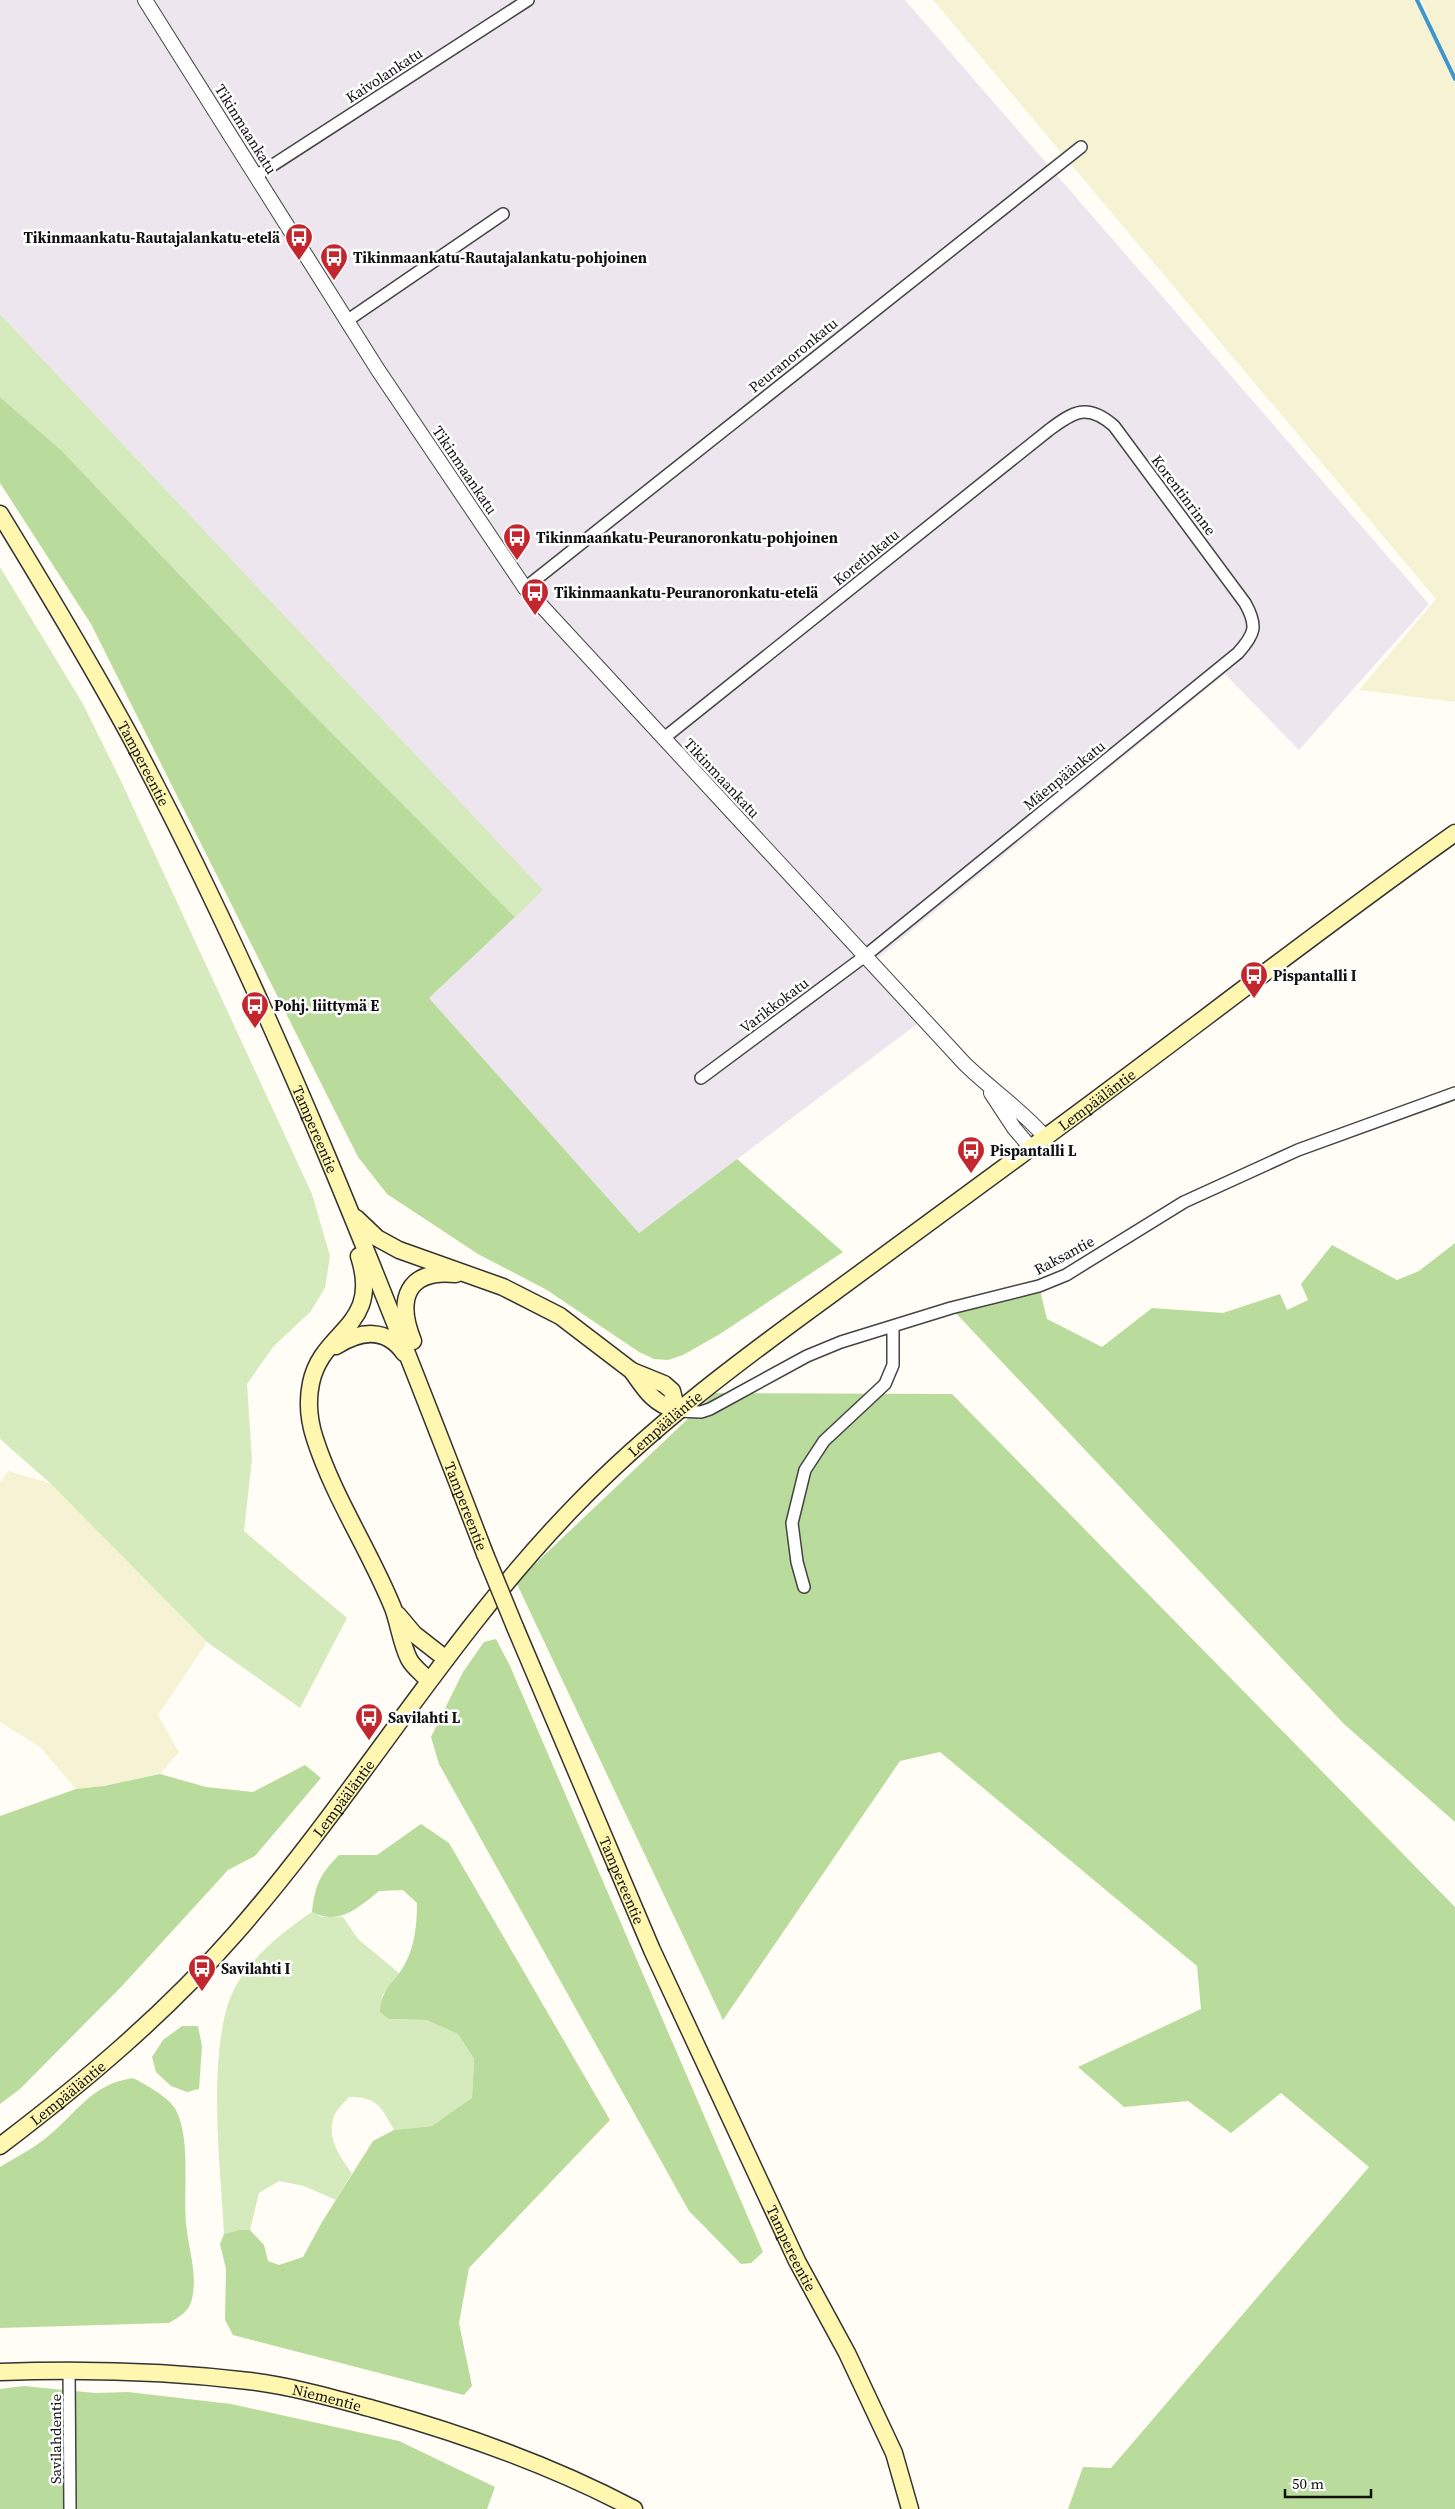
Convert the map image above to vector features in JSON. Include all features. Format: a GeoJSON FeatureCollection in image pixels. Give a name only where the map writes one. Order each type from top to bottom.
{"type":"FeatureCollection","features":[{"type":"Feature","properties":{"kind":"main road","name":"Tampereentie"},"geometry":{"type":"LineString","coordinates":[[0,514],[70,630],[137,748],[202,877],[267,1016],[342,1190],[515,1627],[656,1959],[797,2261],[847,2353],[894,2453],[910,2509]]}},
{"type":"Feature","properties":{"kind":"main road","name":"Lempääläntie"},"geometry":{"type":"LineString","coordinates":[[0,2146],[90,2077],[185,1988],[234,1936],[319,1831],[429,1681],[513,1574],[572,1509],[633,1448],[737,1363],[1031,1148],[1455,833]]}},
{"type":"Feature","properties":{"kind":"main road"},"geometry":{"type":"LineString","coordinates":[[342,1190],[363,1267],[366,1288],[365,1297],[357,1314],[318,1366],[311,1382],[310,1421],[322,1458],[393,1608],[409,1659],[429,1681]]}},
{"type":"Feature","properties":{"kind":"main road"},"geometry":{"type":"LineString","coordinates":[[351,1213],[386,1244],[480,1278],[530,1299],[560,1316],[632,1371],[657,1380],[672,1391],[677,1411]]}},
{"type":"Feature","properties":{"kind":"main road"},"geometry":{"type":"LineString","coordinates":[[433,1419],[424,1372],[407,1323],[406,1296],[416,1281],[424,1276],[438,1273],[454,1273],[480,1278]]}},
{"type":"Feature","properties":{"kind":"main road"},"geometry":{"type":"LineString","coordinates":[[328,1351],[358,1336],[373,1334],[386,1336],[395,1341],[412,1363]]}},
{"type":"Feature","properties":{"kind":"main road"},"geometry":{"type":"LineString","coordinates":[[393,1608],[414,1634],[446,1659]]}},
{"type":"Feature","properties":{"kind":"main road","name":"Niementie"},"geometry":{"type":"LineString","coordinates":[[0,2372],[69,2369],[250,2381],[337,2399],[420,2423],[504,2451],[596,2489],[634,2509]]}},
{"type":"Feature","properties":{"kind":"street","name":"Tikinmaankatu"},"geometry":{"type":"LineString","coordinates":[[145,0],[378,370],[526,588],[985,1084],[1028,1118],[1045,1137]]}},
{"type":"Feature","properties":{"kind":"street","name":"Kaivolankatu"},"geometry":{"type":"LineString","coordinates":[[256,176],[528,0]]}},
{"type":"Feature","properties":{"kind":"street","name":"Peuranoronkatu"},"geometry":{"type":"LineString","coordinates":[[526,588],[1081,147]]}},
{"type":"Feature","properties":{"kind":"street"},"geometry":{"type":"LineString","coordinates":[[348,320],[503,214]]}},
{"type":"Feature","properties":{"kind":"street","name":"Koretinkatu"},"geometry":{"type":"LineString","coordinates":[[664,738],[1067,416],[1081,412],[1093,412]]}},
{"type":"Feature","properties":{"kind":"street","name":"Korentinrinne"},"geometry":{"type":"LineString","coordinates":[[1093,412],[1104,417],[1114,426],[1245,603]]}},
{"type":"Feature","properties":{"kind":"street","name":"Mäenpäänkatu"},"geometry":{"type":"LineString","coordinates":[[865,956],[1238,653],[1249,640],[1254,628],[1252,616],[1245,603]]}},
{"type":"Feature","properties":{"kind":"street","name":"Varikkokatu"},"geometry":{"type":"LineString","coordinates":[[701,1078],[865,956]]}},
{"type":"Feature","properties":{"kind":"street","name":"Tikinmaankatu"},"geometry":{"type":"LineString","coordinates":[[985,1084],[1014,1128],[1031,1148]]}},
{"type":"Feature","properties":{"kind":"street","name":"Raksantie"},"geometry":{"type":"LineString","coordinates":[[677,1411],[701,1412],[710,1409],[808,1356],[841,1342],[951,1308],[1001,1298],[1066,1275],[1193,1198],[1298,1150],[1455,1093]]}},
{"type":"Feature","properties":{"kind":"street"},"geometry":{"type":"LineString","coordinates":[[804,1587],[792,1523],[805,1470],[824,1442],[885,1384],[893,1366],[894,1327]]}},
{"type":"Feature","properties":{"kind":"street","name":"Savilahdentie"},"geometry":{"type":"LineString","coordinates":[[69,2369],[70,2509]]}},
{"type":"Feature","properties":{"kind":"shaded area"},"geometry":{"type":"Polygon","coordinates":[[[0,0],[905,0],[1429,604],[1299,750],[1225,674],[867,967],[917,1024],[639,1233],[429,998],[542,890],[0,314],[0,0]]]}},
{"type":"Feature","properties":{"kind":"shaded area"},"geometry":{"type":"Polygon","coordinates":[[[933,0],[1417,0],[1443,57],[1422,0],[1455,0],[1455,702],[1359,690],[1436,599],[933,0]]]}},
{"type":"Feature","properties":{"kind":"shaded area"},"geometry":{"type":"Polygon","coordinates":[[[8,1471],[50,1483],[207,1642],[158,1715],[179,1752],[160,1774],[104,1786],[76,1789],[40,1747],[0,1722],[0,1482],[8,1471]]]}},
{"type":"Feature","properties":{"kind":"green space"},"geometry":{"type":"Polygon","coordinates":[[[0,314],[543,890],[515,917],[295,696],[61,450],[0,397],[0,314]]]}},
{"type":"Feature","properties":{"kind":"green space"},"geometry":{"type":"Polygon","coordinates":[[[0,397],[61,450],[295,696],[515,917],[429,998],[639,1233],[737,1159],[843,1252],[720,1334],[683,1355],[668,1360],[654,1359],[639,1352],[547,1290],[478,1254],[387,1194],[358,1157],[91,624],[0,483],[0,397]]]}},
{"type":"Feature","properties":{"kind":"green space"},"geometry":{"type":"Polygon","coordinates":[[[0,567],[83,704],[121,781],[312,1194],[330,1256],[325,1288],[311,1311],[273,1347],[247,1384],[252,1459],[244,1531],[347,1618],[300,1708],[207,1642],[50,1483],[0,1439],[0,567]]]}},
{"type":"Feature","properties":{"kind":"green space"},"geometry":{"type":"Polygon","coordinates":[[[1455,1243],[1455,1822],[1344,1724],[951,1308],[1039,1286],[1047,1319],[1102,1347],[1152,1308],[1223,1313],[1280,1294],[1287,1310],[1308,1300],[1301,1284],[1332,1245],[1397,1280],[1419,1271],[1455,1243]]]}},
{"type":"Feature","properties":{"kind":"green space"},"geometry":{"type":"Polygon","coordinates":[[[715,1393],[952,1394],[1455,1907],[1455,2509],[1068,2509],[1083,2467],[1111,2468],[1369,2167],[1281,2093],[1231,2133],[1188,2101],[1124,2107],[1078,2067],[1201,2009],[1197,1966],[940,1752],[900,1761],[723,2020],[516,1582],[715,1393]]]}},
{"type":"Feature","properties":{"kind":"green space"},"geometry":{"type":"Polygon","coordinates":[[[496,1639],[510,1666],[763,2252],[751,2263],[741,2264],[689,2211],[439,1764],[431,1737],[463,1672],[484,1642],[496,1639]]]}},
{"type":"Feature","properties":{"kind":"green space"},"geometry":{"type":"Polygon","coordinates":[[[305,1765],[321,1778],[255,1856],[228,1870],[122,1986],[20,2089],[0,2104],[0,1816],[76,1789],[104,1786],[160,1774],[206,1787],[253,1792],[305,1765]]]}},
{"type":"Feature","properties":{"kind":"green space"},"geometry":{"type":"Polygon","coordinates":[[[421,1824],[449,1843],[610,2120],[469,2268],[459,2323],[472,2386],[464,2395],[233,2335],[225,2320],[226,2269],[220,2244],[224,2234],[239,2230],[250,2230],[264,2245],[268,2261],[279,2265],[303,2257],[322,2222],[373,2141],[394,2130],[432,2126],[472,2098],[474,2059],[458,2034],[426,2020],[389,2019],[380,2012],[383,1996],[401,1971],[411,1949],[416,1927],[417,1903],[403,1890],[379,1891],[356,1909],[340,1916],[322,1916],[312,1912],[320,1880],[327,1868],[339,1855],[377,1855],[421,1824]]]}},
{"type":"Feature","properties":{"kind":"green space"},"geometry":{"type":"Polygon","coordinates":[[[312,1912],[322,1917],[343,1917],[358,1939],[399,1973],[382,1996],[389,2019],[426,2020],[458,2034],[474,2059],[472,2099],[432,2126],[394,2130],[382,2109],[373,2101],[359,2097],[349,2097],[336,2112],[333,2120],[332,2137],[342,2160],[352,2173],[336,2200],[304,2186],[279,2181],[259,2193],[250,2230],[239,2230],[224,2234],[217,2104],[221,2035],[228,2006],[245,1971],[281,1935],[312,1912]]]}},
{"type":"Feature","properties":{"kind":"green space"},"geometry":{"type":"Polygon","coordinates":[[[182,2026],[198,2026],[202,2046],[199,2089],[187,2092],[171,2086],[156,2072],[152,2057],[163,2040],[182,2026]]]}},
{"type":"Feature","properties":{"kind":"green space"},"geometry":{"type":"Polygon","coordinates":[[[133,2078],[163,2096],[173,2105],[181,2122],[186,2165],[186,2223],[194,2280],[194,2290],[189,2307],[169,2323],[0,2328],[0,2167],[46,2138],[95,2093],[118,2081],[133,2078]]]}},
{"type":"Feature","properties":{"kind":"green space"},"geometry":{"type":"Polygon","coordinates":[[[24,2386],[95,2393],[128,2392],[231,2404],[399,2441],[495,2487],[487,2509],[0,2509],[0,2389],[24,2386]]]}},
{"type":"Feature","properties":{"kind":"waterway"},"geometry":{"type":"LineString","coordinates":[[1417,0],[1455,79]]}},
{"type":"Feature","properties":{"kind":"place","name":"Tikinmaankatu-Rautajalankatu-etelä"},"geometry":{"type":"Point","coordinates":[299,261]}},
{"type":"Feature","properties":{"kind":"place","name":"Tikinmaankatu-Rautajalankatu-pohjoinen"},"geometry":{"type":"Point","coordinates":[334,281]}},
{"type":"Feature","properties":{"kind":"place","name":"Tikinmaankatu-Peuranoronkatu-pohjoinen"},"geometry":{"type":"Point","coordinates":[517,561]}},
{"type":"Feature","properties":{"kind":"place","name":"Tikinmaankatu-Peuranoronkatu-etelä"},"geometry":{"type":"Point","coordinates":[535,616]}},
{"type":"Feature","properties":{"kind":"place","name":"Pispantalli I"},"geometry":{"type":"Point","coordinates":[1254,999]}},
{"type":"Feature","properties":{"kind":"place","name":"Pohj. liittymä E"},"geometry":{"type":"Point","coordinates":[255,1029]}},
{"type":"Feature","properties":{"kind":"place","name":"Pispantalli L"},"geometry":{"type":"Point","coordinates":[971,1174]}},
{"type":"Feature","properties":{"kind":"place","name":"Savilahti L"},"geometry":{"type":"Point","coordinates":[369,1741]}},
{"type":"Feature","properties":{"kind":"place","name":"Savilahti I"},"geometry":{"type":"Point","coordinates":[202,1992]}}]}
